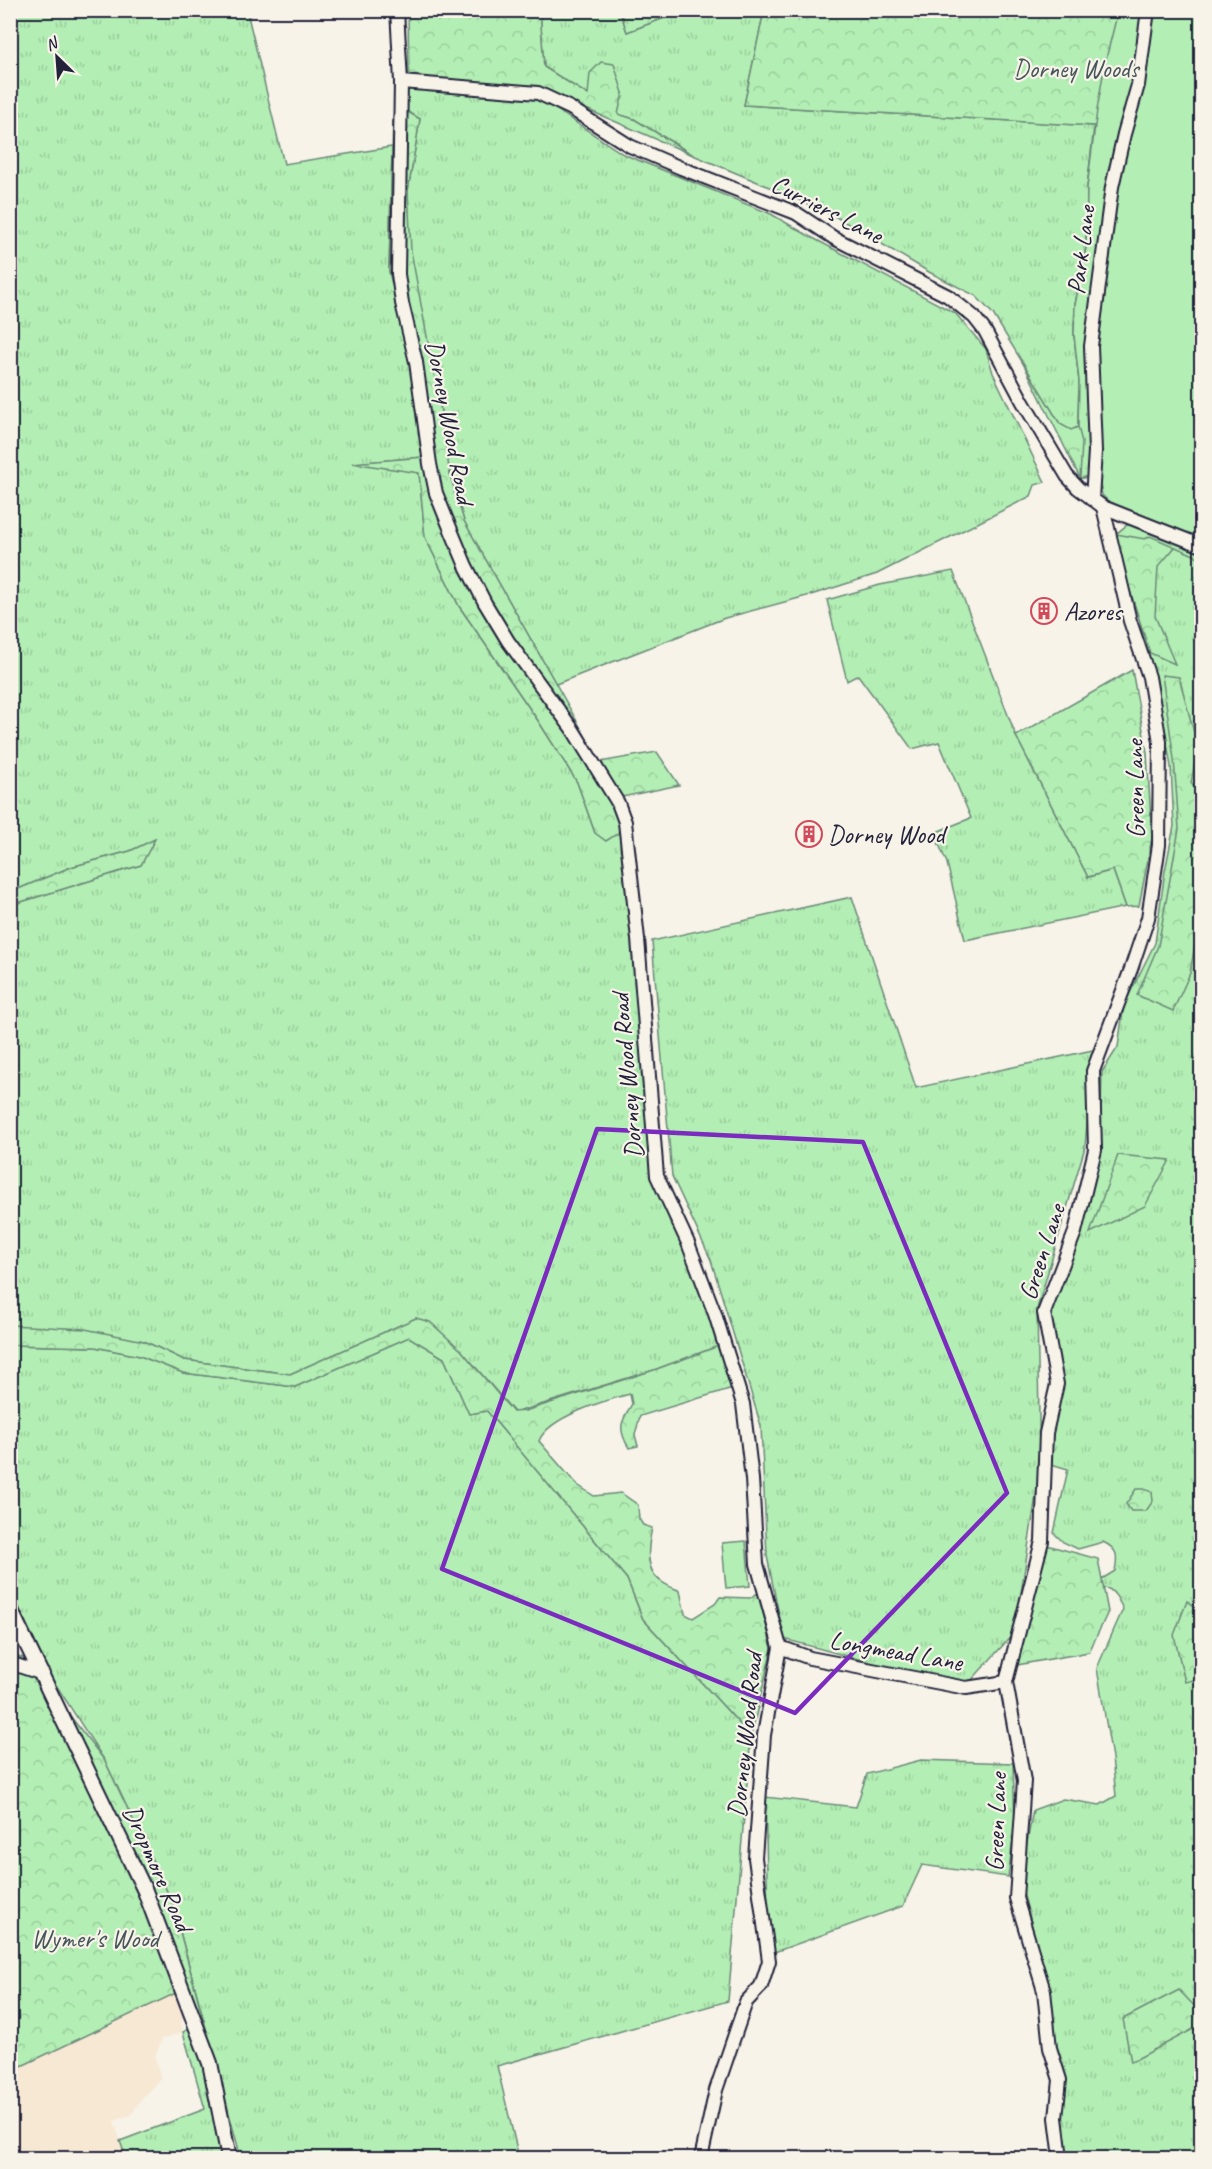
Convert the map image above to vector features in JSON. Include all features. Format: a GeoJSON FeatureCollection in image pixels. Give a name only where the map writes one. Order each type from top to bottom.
{"type":"FeatureCollection","features":[{"type":"Feature","properties":{"kind":"street","name":"Dorney Wood Road"},"geometry":{"type":"LineString","coordinates":[[397,10],[401,82],[398,274],[402,303],[416,362],[436,493],[466,566],[485,603],[508,640],[573,730],[618,802],[625,822],[638,939],[657,1176],[688,1243],[715,1314],[743,1404],[752,1479],[757,1564],[780,1647],[764,1735],[755,1858],[769,1961],[761,1986],[746,2002],[716,2090],[701,2158]]}},
{"type":"Feature","properties":{"kind":"street","name":"Park Lane"},"geometry":{"type":"LineString","coordinates":[[1092,499],[1095,451],[1091,346],[1112,187],[1138,85],[1148,10]]}},
{"type":"Feature","properties":{"kind":"street","name":"Curriers Lane"},"geometry":{"type":"LineString","coordinates":[[401,82],[538,93],[570,108],[630,146],[796,213],[834,238],[948,296],[974,316],[985,332],[1067,476],[1078,488],[1103,507],[1202,546]]}},
{"type":"Feature","properties":{"kind":"street","name":"Green Lane"},"geometry":{"type":"LineString","coordinates":[[1061,2158],[1056,2118],[1060,2080],[1050,2048],[1044,1990],[1016,1898],[1024,1781],[1006,1682],[1042,1541],[1046,1433],[1057,1384],[1044,1313],[1075,1232],[1093,1160],[1095,1150],[1093,1071],[1148,918],[1159,845],[1160,742],[1149,677],[1130,621],[1103,507]]}},
{"type":"Feature","properties":{"kind":"street","name":"Dropmore Road"},"geometry":{"type":"LineString","coordinates":[[10,1609],[145,1891],[195,2018],[210,2063],[229,2158]]}},
{"type":"Feature","properties":{"kind":"street","name":"Longmead Lane"},"geometry":{"type":"LineString","coordinates":[[780,1647],[810,1658],[966,1688],[1006,1682]]}},
{"type":"Feature","properties":{"kind":"street"},"geometry":{"type":"LineString","coordinates":[[10,1663],[43,1674]]}},
{"type":"Feature","properties":{"kind":"highlighted area"},"geometry":{"type":"Polygon","coordinates":[[[597,1129],[863,1142],[1007,1493],[795,1713],[442,1569],[597,1129]]]}},
{"type":"Feature","properties":{"kind":"shaded area"},"geometry":{"type":"Polygon","coordinates":[[[176,1993],[184,2013],[181,2023],[183,2032],[162,2039],[155,2057],[161,2079],[143,2097],[131,2115],[114,2121],[126,2158],[11,2158],[11,2071],[176,1993]]]}},
{"type":"Feature","properties":{"kind":"green space"},"geometry":{"type":"Polygon","coordinates":[[[620,10],[683,11],[627,32],[620,10]]]}},
{"type":"Feature","properties":{"kind":"green space"},"geometry":{"type":"Polygon","coordinates":[[[10,11],[263,11],[248,16],[284,164],[392,147],[389,271],[410,359],[424,457],[355,463],[419,472],[425,537],[459,606],[539,722],[577,782],[595,833],[623,830],[657,1176],[724,1344],[654,1370],[514,1412],[461,1350],[416,1318],[290,1374],[184,1360],[144,1341],[11,1325],[11,905],[141,865],[154,840],[130,851],[71,867],[11,892],[10,11]]]}},
{"type":"Feature","properties":{"kind":"green space"},"geometry":{"type":"Polygon","coordinates":[[[408,11],[540,11],[544,67],[588,95],[590,73],[601,62],[614,64],[623,93],[618,114],[634,119],[693,155],[542,90],[409,79],[408,11]]]}},
{"type":"Feature","properties":{"kind":"green space"},"geometry":{"type":"Polygon","coordinates":[[[540,11],[620,11],[627,32],[683,11],[764,11],[744,105],[1095,126],[1087,188],[1086,248],[1075,305],[1074,335],[1079,381],[1078,427],[1071,431],[1060,424],[993,314],[976,296],[929,272],[838,218],[693,155],[634,119],[617,114],[623,93],[588,95],[544,67],[540,11]]]}},
{"type":"Feature","properties":{"kind":"green space","name":"Dorney Woods"},"geometry":{"type":"Polygon","coordinates":[[[764,11],[1143,11],[1137,61],[1111,174],[1084,478],[1080,478],[1022,361],[1060,424],[1071,430],[1078,427],[1079,381],[1074,335],[1075,305],[1086,248],[1087,188],[1094,126],[744,105],[764,11]]]}},
{"type":"Feature","properties":{"kind":"green space"},"geometry":{"type":"Polygon","coordinates":[[[1118,11],[1143,11],[1137,61],[1111,174],[1098,257],[1090,476],[1080,478],[1082,442],[1078,427],[1079,381],[1074,335],[1075,305],[1086,248],[1087,188],[1097,110],[1105,63],[1118,11]]]}},
{"type":"Feature","properties":{"kind":"green space"},"geometry":{"type":"Polygon","coordinates":[[[1152,11],[1201,11],[1201,543],[1108,501],[1102,495],[1100,485],[1096,377],[1097,333],[1103,274],[1115,198],[1152,11]]]}},
{"type":"Feature","properties":{"kind":"green space"},"geometry":{"type":"Polygon","coordinates":[[[406,84],[439,92],[539,98],[623,154],[771,214],[955,313],[986,349],[993,373],[1045,482],[1035,485],[1031,496],[877,574],[725,618],[556,684],[464,521],[450,475],[440,406],[410,251],[408,191],[420,119],[406,111],[406,84]]]}},
{"type":"Feature","properties":{"kind":"green space"},"geometry":{"type":"Polygon","coordinates":[[[406,111],[420,119],[408,191],[411,251],[440,406],[450,475],[464,521],[600,762],[657,752],[679,785],[617,798],[623,830],[606,841],[595,833],[577,782],[539,722],[459,606],[425,537],[419,473],[352,463],[424,457],[410,359],[389,271],[393,117],[406,111]]]}},
{"type":"Feature","properties":{"kind":"green space"},"geometry":{"type":"Polygon","coordinates":[[[1137,524],[1201,558],[1176,546],[1158,567],[1155,616],[1175,664],[1150,653],[1116,547],[1116,534],[1127,525],[1137,524]]]}},
{"type":"Feature","properties":{"kind":"green space"},"geometry":{"type":"Polygon","coordinates":[[[1137,524],[1201,549],[1201,558],[1150,536],[1145,539],[1116,534],[1127,525],[1137,524]]]}},
{"type":"Feature","properties":{"kind":"green space"},"geometry":{"type":"Polygon","coordinates":[[[1176,546],[1202,558],[1201,2158],[1067,2158],[1062,2132],[1064,2076],[1037,1945],[1020,1881],[1033,1810],[1063,1799],[1100,1805],[1116,1796],[1097,1668],[1123,1609],[1116,1595],[1109,1589],[1084,1590],[1115,1571],[1116,1553],[1112,1547],[1103,1542],[1078,1549],[1063,1542],[1054,1533],[1068,1469],[1051,1464],[1051,1303],[1100,1151],[1102,1072],[1118,1047],[1124,1005],[1155,943],[1174,826],[1171,767],[1156,676],[1146,655],[1139,615],[1116,547],[1176,546]]]}},
{"type":"Feature","properties":{"kind":"green space"},"geometry":{"type":"Polygon","coordinates":[[[953,571],[1016,736],[1088,877],[1113,870],[1126,907],[965,940],[947,863],[934,833],[971,818],[939,742],[912,749],[858,675],[847,681],[827,600],[880,585],[953,571]]]}},
{"type":"Feature","properties":{"kind":"green space"},"geometry":{"type":"Polygon","coordinates":[[[1132,670],[1147,752],[1152,838],[1139,906],[1126,907],[1113,870],[1088,877],[1016,736],[1132,670]]]}},
{"type":"Feature","properties":{"kind":"green space"},"geometry":{"type":"Polygon","coordinates":[[[1162,675],[1179,677],[1198,747],[1191,783],[1202,798],[1201,911],[1190,973],[1173,1011],[1137,995],[1158,946],[1179,829],[1174,759],[1162,675]]]}},
{"type":"Feature","properties":{"kind":"green space"},"geometry":{"type":"Polygon","coordinates":[[[155,839],[141,865],[11,905],[11,892],[71,867],[130,851],[155,839]]]}},
{"type":"Feature","properties":{"kind":"green space"},"geometry":{"type":"Polygon","coordinates":[[[852,897],[916,1088],[1093,1050],[1085,1147],[1037,1309],[1040,1470],[1015,1632],[969,1683],[906,1672],[784,1639],[767,1556],[761,1426],[711,1260],[672,1176],[652,941],[852,897]]]}},
{"type":"Feature","properties":{"kind":"green space"},"geometry":{"type":"Polygon","coordinates":[[[1118,1155],[1170,1160],[1145,1206],[1090,1233],[1118,1155]]]}},
{"type":"Feature","properties":{"kind":"green space"},"geometry":{"type":"Polygon","coordinates":[[[416,1318],[430,1322],[461,1350],[513,1412],[525,1411],[654,1370],[724,1344],[736,1387],[640,1416],[635,1435],[638,1446],[629,1448],[622,1430],[623,1421],[632,1404],[630,1394],[607,1400],[565,1417],[545,1432],[539,1441],[576,1484],[594,1496],[621,1493],[638,1505],[639,1519],[643,1525],[652,1528],[649,1558],[652,1571],[664,1583],[680,1591],[685,1614],[693,1618],[715,1604],[720,1597],[750,1598],[758,1593],[772,1648],[751,1736],[643,1619],[627,1579],[487,1411],[469,1414],[444,1358],[409,1337],[295,1387],[183,1373],[140,1356],[95,1347],[11,1345],[10,1325],[85,1329],[144,1341],[184,1360],[290,1374],[416,1318]]]}},
{"type":"Feature","properties":{"kind":"green space"},"geometry":{"type":"Polygon","coordinates":[[[409,1337],[444,1358],[469,1414],[487,1411],[627,1579],[643,1619],[751,1736],[728,2001],[497,2066],[519,2158],[241,2158],[172,1902],[105,1761],[47,1671],[19,1607],[10,1574],[10,1345],[95,1347],[140,1356],[183,1373],[295,1387],[409,1337]]]}},
{"type":"Feature","properties":{"kind":"green space"},"geometry":{"type":"Polygon","coordinates":[[[1136,1489],[1152,1492],[1153,1501],[1146,1511],[1131,1511],[1126,1504],[1136,1489]]]}},
{"type":"Feature","properties":{"kind":"green space"},"geometry":{"type":"Polygon","coordinates":[[[746,1541],[750,1586],[726,1588],[722,1543],[746,1541]]]}},
{"type":"Feature","properties":{"kind":"green space"},"geometry":{"type":"Polygon","coordinates":[[[1043,1544],[1098,1559],[1108,1612],[1089,1652],[1017,1665],[1043,1544]]]}},
{"type":"Feature","properties":{"kind":"green space"},"geometry":{"type":"Polygon","coordinates":[[[1187,1601],[1201,1610],[1202,1678],[1185,1682],[1174,1635],[1187,1601]]]}},
{"type":"Feature","properties":{"kind":"green space","name":"Wymer's Wood"},"geometry":{"type":"Polygon","coordinates":[[[10,1653],[26,1659],[105,1761],[172,1902],[204,2022],[184,2013],[176,1993],[11,2071],[10,1653]]]}},
{"type":"Feature","properties":{"kind":"green space"},"geometry":{"type":"Polygon","coordinates":[[[921,1760],[1013,1763],[1015,1824],[1008,1877],[922,1865],[903,1906],[769,1954],[765,1797],[856,1807],[867,1774],[921,1760]]]}},
{"type":"Feature","properties":{"kind":"green space"},"geometry":{"type":"Polygon","coordinates":[[[1179,1990],[1201,2013],[1201,2025],[1131,2062],[1123,2019],[1179,1990]]]}},
{"type":"Feature","properties":{"kind":"green space"},"geometry":{"type":"Polygon","coordinates":[[[188,2029],[195,2030],[207,2068],[225,2158],[126,2158],[120,2141],[205,2109],[183,2032],[188,2029]]]}},
{"type":"Feature","properties":{"kind":"place","name":"Azores"},"geometry":{"type":"Point","coordinates":[1044,611]}},
{"type":"Feature","properties":{"kind":"place","name":"Dorney Wood"},"geometry":{"type":"Point","coordinates":[809,834]}}]}
